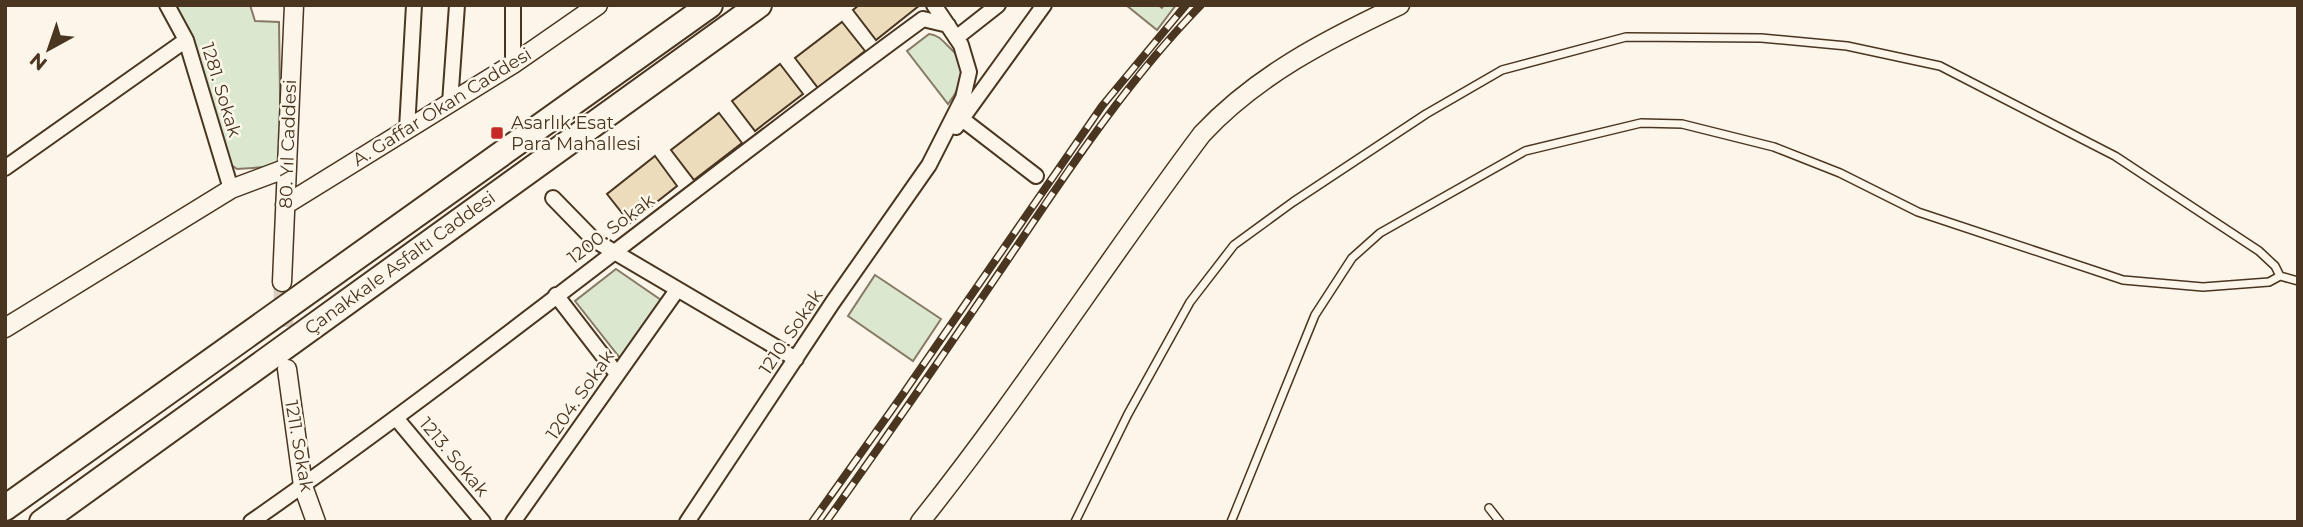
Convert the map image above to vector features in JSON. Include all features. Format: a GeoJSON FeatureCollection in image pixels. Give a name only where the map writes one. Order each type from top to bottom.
{"type":"FeatureCollection","features":[{"type":"Feature","properties":{"kind":"highway","name":"Çanakkale Asfaltı Caddesi"},"geometry":{"type":"LineString","coordinates":[[5,508],[710,5]]}},
{"type":"Feature","properties":{"kind":"highway","name":"Çanakkale Asfaltı Caddesi"},"geometry":{"type":"LineString","coordinates":[[42,522],[759,5]]}},
{"type":"Feature","properties":{"kind":"street","name":"1281. Sokak"},"geometry":{"type":"LineString","coordinates":[[167,5],[186,40],[231,189]]}},
{"type":"Feature","properties":{"kind":"street","name":"80. Yıl Caddesi"},"geometry":{"type":"LineString","coordinates":[[282,282],[294,5]]}},
{"type":"Feature","properties":{"kind":"street"},"geometry":{"type":"LineString","coordinates":[[407,129],[414,5]]}},
{"type":"Feature","properties":{"kind":"street"},"geometry":{"type":"LineString","coordinates":[[450,103],[457,5]]}},
{"type":"Feature","properties":{"kind":"street"},"geometry":{"type":"LineString","coordinates":[[513,5],[513,64]]}},
{"type":"Feature","properties":{"kind":"street","name":"A. Gaffar Okan Caddesi"},"geometry":{"type":"LineString","coordinates":[[285,205],[513,64],[598,5]]}},
{"type":"Feature","properties":{"kind":"street","name":"1210. Sokak"},"geometry":{"type":"LineString","coordinates":[[929,165],[963,98],[969,72],[961,45],[934,5]]}},
{"type":"Feature","properties":{"kind":"street"},"geometry":{"type":"LineString","coordinates":[[952,32],[998,5]]}},
{"type":"Feature","properties":{"kind":"street","name":"1210. Sokak"},"geometry":{"type":"LineString","coordinates":[[687,522],[929,165],[1044,5]]}},
{"type":"Feature","properties":{"kind":"street"},"geometry":{"type":"LineString","coordinates":[[920,522],[1003,415],[1202,134],[1222,113],[1287,63],[1344,31],[1400,5]]}},
{"type":"Feature","properties":{"kind":"street","name":"1200. Sokak"},"geometry":{"type":"LineString","coordinates":[[251,522],[396,418],[923,19],[952,32]]}},
{"type":"Feature","properties":{"kind":"street"},"geometry":{"type":"LineString","coordinates":[[5,168],[186,40]]}},
{"type":"Feature","properties":{"kind":"street"},"geometry":{"type":"LineString","coordinates":[[962,119],[1036,176]]}},
{"type":"Feature","properties":{"kind":"street"},"geometry":{"type":"LineString","coordinates":[[5,328],[231,189],[287,167]]}},
{"type":"Feature","properties":{"kind":"street"},"geometry":{"type":"LineString","coordinates":[[552,198],[594,240],[612,252],[796,359]]}},
{"type":"Feature","properties":{"kind":"street","name":"1204. Sokak"},"geometry":{"type":"LineString","coordinates":[[513,522],[677,290]]}},
{"type":"Feature","properties":{"kind":"street"},"geometry":{"type":"LineString","coordinates":[[556,295],[617,374]]}},
{"type":"Feature","properties":{"kind":"street","name":"1211. Sokak"},"geometry":{"type":"LineString","coordinates":[[287,369],[303,486],[316,522]]}},
{"type":"Feature","properties":{"kind":"street","name":"1213. Sokak"},"geometry":{"type":"LineString","coordinates":[[396,418],[483,522]]}},
{"type":"Feature","properties":{"kind":"lane"},"geometry":{"type":"LineString","coordinates":[[1075,522],[1128,414],[1190,302],[1234,245],[1293,202],[1426,114],[1502,70],[1626,37],[1761,38],[1847,46],[1940,66],[2115,156],[2259,251],[2275,266],[2280,276]]}},
{"type":"Feature","properties":{"kind":"lane"},"geometry":{"type":"LineString","coordinates":[[1231,522],[1315,315],[1352,258],[1380,233],[1525,152],[1641,123],[1682,124],[1774,147],[1840,173],[1918,212],[2123,280],[2203,287],[2269,282],[2280,276],[2298,281]]}},
{"type":"Feature","properties":{"kind":"lane"},"geometry":{"type":"LineString","coordinates":[[1489,508],[1500,522]]}},
{"type":"Feature","properties":{"kind":"path"},"geometry":{"type":"LineString","coordinates":[[1159,5],[1165,10]]}},
{"type":"Feature","properties":{"kind":"green space"},"geometry":{"type":"Polygon","coordinates":[[[172,5],[250,5],[255,21],[279,22],[281,166],[237,169],[227,162],[172,5]]]}},
{"type":"Feature","properties":{"kind":"green space"},"geometry":{"type":"Polygon","coordinates":[[[1126,5],[1176,5],[1157,30],[1126,5]]]}},
{"type":"Feature","properties":{"kind":"green space"},"geometry":{"type":"Polygon","coordinates":[[[929,34],[944,42],[955,53],[962,67],[961,81],[948,104],[907,51],[929,34]]]}},
{"type":"Feature","properties":{"kind":"green space"},"geometry":{"type":"Polygon","coordinates":[[[616,269],[661,300],[620,358],[575,301],[616,269]]]}},
{"type":"Feature","properties":{"kind":"green space"},"geometry":{"type":"Polygon","coordinates":[[[875,275],[941,319],[913,361],[848,316],[875,275]]]}},
{"type":"Feature","properties":{"kind":"building"},"geometry":{"type":"Polygon","coordinates":[[[859,5],[920,5],[876,40],[853,10],[859,5]]]}},
{"type":"Feature","properties":{"kind":"building"},"geometry":{"type":"Polygon","coordinates":[[[842,22],[865,51],[818,88],[795,58],[842,22]]]}},
{"type":"Feature","properties":{"kind":"building"},"geometry":{"type":"Polygon","coordinates":[[[780,64],[803,94],[755,131],[732,101],[780,64]]]}},
{"type":"Feature","properties":{"kind":"building"},"geometry":{"type":"Polygon","coordinates":[[[719,113],[742,143],[694,180],[671,150],[719,113]]]}},
{"type":"Feature","properties":{"kind":"building"},"geometry":{"type":"Polygon","coordinates":[[[655,156],[677,186],[630,223],[607,194],[655,156]]]}},
{"type":"Feature","properties":{"kind":"tunnel"},"geometry":{"type":"LineString","coordinates":[[282,282],[286,355]]}},
{"type":"Feature","properties":{"kind":"railway"},"geometry":{"type":"LineString","coordinates":[[812,522],[1102,106],[1186,5]]}},
{"type":"Feature","properties":{"kind":"railway"},"geometry":{"type":"LineString","coordinates":[[826,522],[1100,126],[1174,34],[1201,5]]}},
{"type":"Feature","properties":{"kind":"place","name":"Asarlık Esat Para Mahallesi"},"geometry":{"type":"Point","coordinates":[497,133]}}]}
